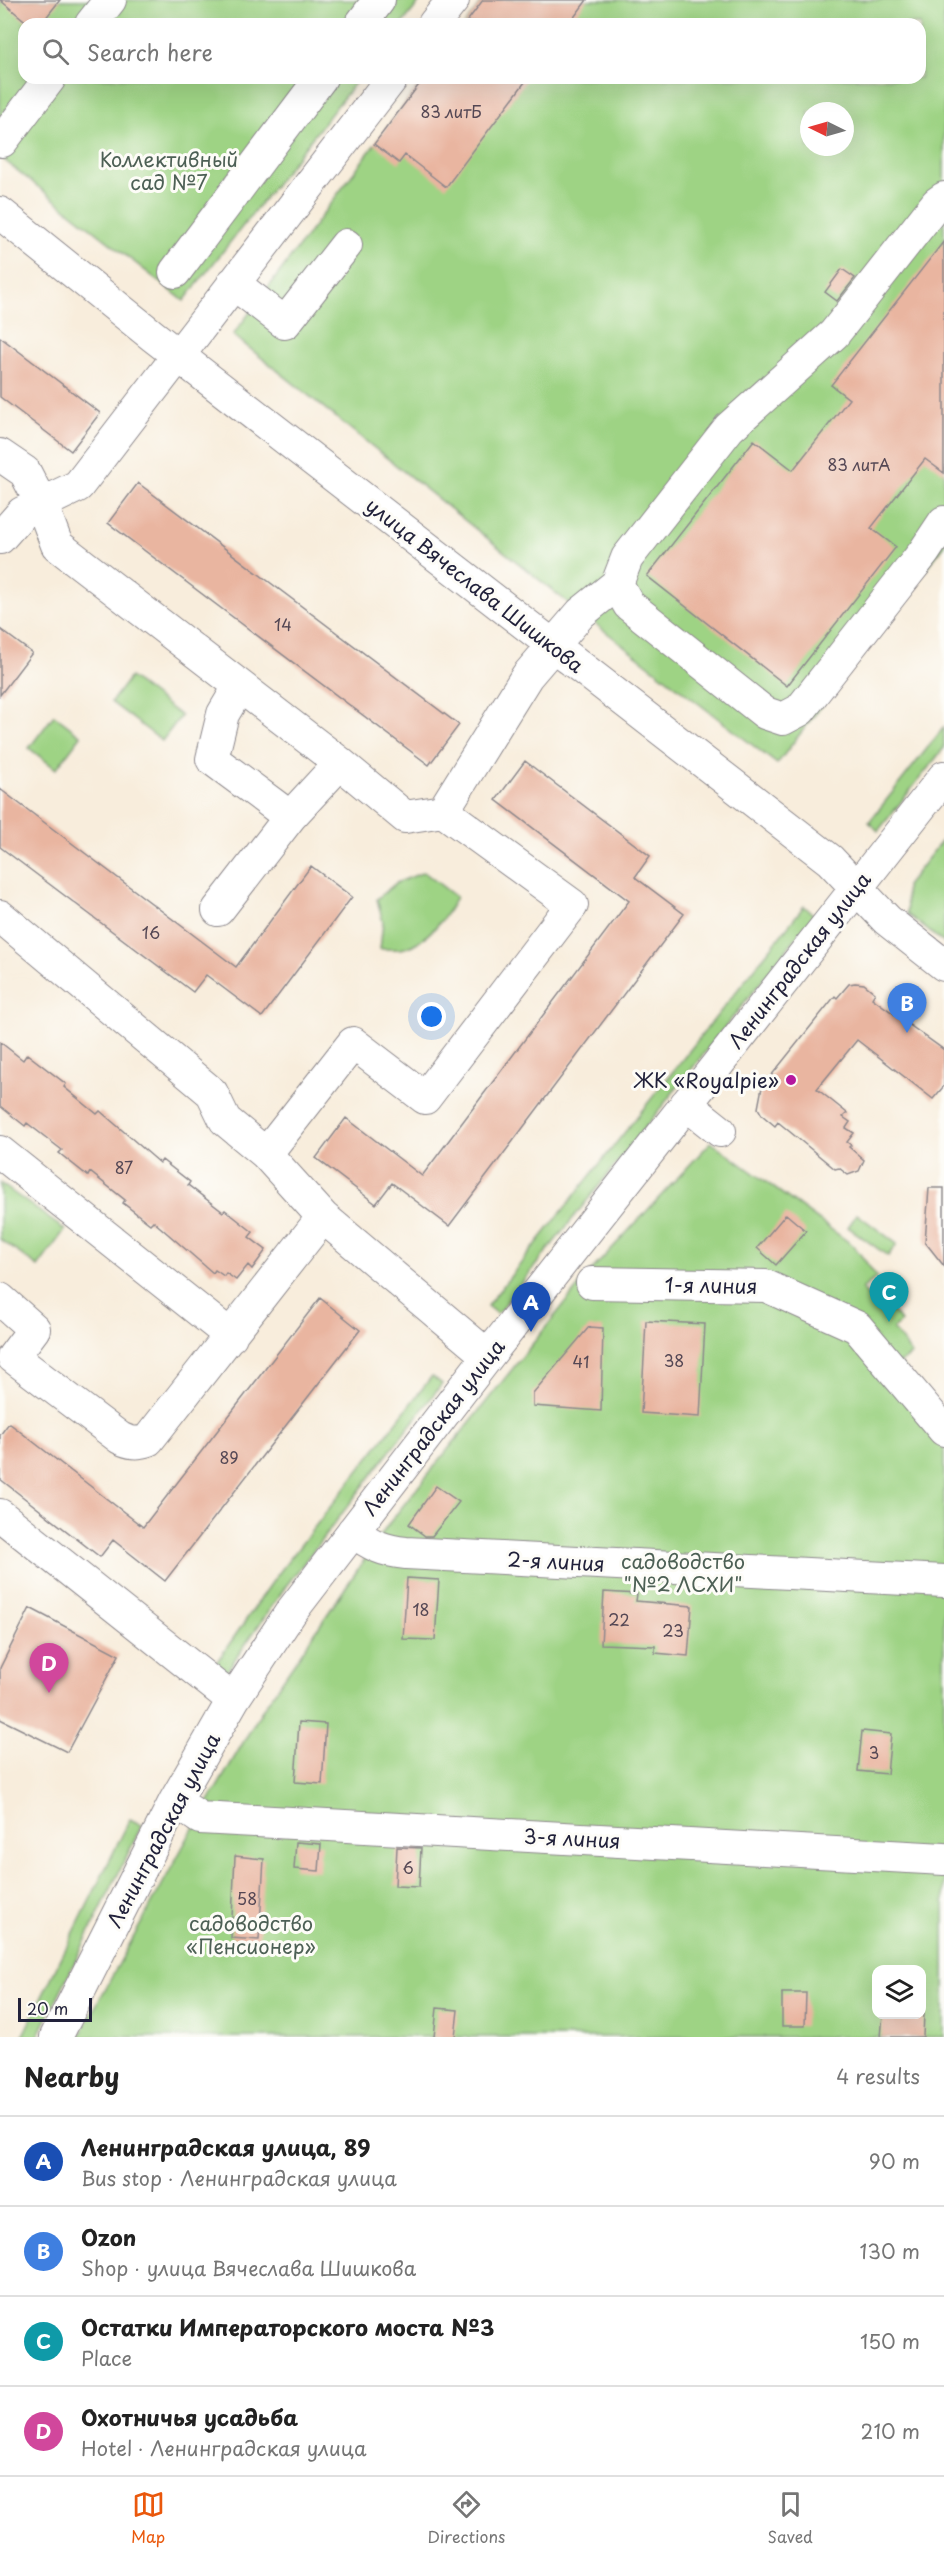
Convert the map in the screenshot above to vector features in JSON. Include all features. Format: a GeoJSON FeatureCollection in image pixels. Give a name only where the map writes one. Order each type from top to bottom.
{"type":"FeatureCollection","features":[{"type":"Feature","properties":{"kind":"street"},"geometry":{"type":"LineString","coordinates":[[96,18],[110,0]]}},
{"type":"Feature","properties":{"kind":"street"},"geometry":{"type":"LineString","coordinates":[[366,18],[379,0]]}},
{"type":"Feature","properties":{"kind":"street"},"geometry":{"type":"LineString","coordinates":[[439,18],[453,0]]}},
{"type":"Feature","properties":{"kind":"street"},"geometry":{"type":"LineString","coordinates":[[2,141],[45,84]]}},
{"type":"Feature","properties":{"kind":"street"},"geometry":{"type":"LineString","coordinates":[[176,272],[317,84]]}},
{"type":"Feature","properties":{"kind":"street"},"geometry":{"type":"LineString","coordinates":[[3,529],[22,513],[78,486],[387,84]]}},
{"type":"Feature","properties":{"kind":"street"},"geometry":{"type":"LineString","coordinates":[[443,811],[528,676],[581,613],[617,584],[627,558],[729,428],[834,334],[937,203],[944,198]]}},
{"type":"Feature","properties":{"kind":"street","name":"улица Вячеслава Шишкова"},"geometry":{"type":"LineString","coordinates":[[0,213],[178,355],[830,860],[887,920],[944,965]]}},
{"type":"Feature","properties":{"kind":"street"},"geometry":{"type":"LineString","coordinates":[[233,283],[285,324],[346,245]]}},
{"type":"Feature","properties":{"kind":"street"},"geometry":{"type":"LineString","coordinates":[[0,455],[25,472],[42,505],[57,545],[340,763],[405,817],[443,811],[572,905],[425,1098],[353,1043],[266,1154]]}},
{"type":"Feature","properties":{"kind":"street"},"geometry":{"type":"LineString","coordinates":[[617,584],[629,605],[765,713],[783,719],[801,710],[924,552],[944,522]]}},
{"type":"Feature","properties":{"kind":"street"},"geometry":{"type":"LineString","coordinates":[[239,687],[223,714],[212,759],[290,817]]}},
{"type":"Feature","properties":{"kind":"street"},"geometry":{"type":"LineString","coordinates":[[218,910],[290,817],[340,763]]}},
{"type":"Feature","properties":{"kind":"street","name":"Ленинградская улица"},"geometry":{"type":"LineString","coordinates":[[56,2037],[188,1810],[233,1700],[291,1612],[488,1356],[944,777]]}},
{"type":"Feature","properties":{"kind":"street"},"geometry":{"type":"LineString","coordinates":[[0,916],[212,1094],[225,1120],[266,1154],[323,1217],[488,1356]]}},
{"type":"Feature","properties":{"kind":"street"},"geometry":{"type":"LineString","coordinates":[[686,1104],[720,1131]]}},
{"type":"Feature","properties":{"kind":"street"},"geometry":{"type":"LineString","coordinates":[[0,1152],[231,1336]]}},
{"type":"Feature","properties":{"kind":"street"},"geometry":{"type":"LineString","coordinates":[[0,1299],[34,1329],[7,1366],[120,1438],[130,1443],[140,1443],[148,1440],[323,1217]]}},
{"type":"Feature","properties":{"kind":"street","name":"1-я линия"},"geometry":{"type":"LineString","coordinates":[[592,1283],[766,1286],[857,1327],[944,1430]]}},
{"type":"Feature","properties":{"kind":"street"},"geometry":{"type":"LineString","coordinates":[[0,1515],[233,1700]]}},
{"type":"Feature","properties":{"kind":"street","name":"2-я линия"},"geometry":{"type":"LineString","coordinates":[[353,1531],[384,1551],[944,1581]]}},
{"type":"Feature","properties":{"kind":"street","name":"3-я линия"},"geometry":{"type":"LineString","coordinates":[[188,1810],[944,1858]]}},
{"type":"Feature","properties":{"kind":"green space","name":"Коллективный сад №7"},"geometry":{"type":"Polygon","coordinates":[[[0,0],[421,0],[407,18],[18,18],[18,84],[354,84],[184,301],[0,157],[0,0]]]}},
{"type":"Feature","properties":{"kind":"green space"},"geometry":{"type":"Polygon","coordinates":[[[483,0],[944,0],[944,546],[777,764],[562,598],[233,335],[420,84],[926,84],[926,18],[470,18],[483,0]]]}},
{"type":"Feature","properties":{"kind":"green space"},"geometry":{"type":"Polygon","coordinates":[[[130,677],[181,716],[162,741],[111,702],[130,677]]]}},
{"type":"Feature","properties":{"kind":"green space"},"geometry":{"type":"Polygon","coordinates":[[[54,715],[81,736],[56,769],[29,748],[54,715]]]}},
{"type":"Feature","properties":{"kind":"green space"},"geometry":{"type":"Polygon","coordinates":[[[944,727],[944,748],[878,831],[869,822],[944,727]]]}},
{"type":"Feature","properties":{"kind":"green space"},"geometry":{"type":"Polygon","coordinates":[[[944,838],[944,943],[907,914],[906,886],[944,838]]]}},
{"type":"Feature","properties":{"kind":"green space"},"geometry":{"type":"Polygon","coordinates":[[[424,872],[456,897],[452,905],[442,920],[413,945],[402,949],[380,949],[383,922],[377,899],[396,883],[424,872]]]}},
{"type":"Feature","properties":{"kind":"green space"},"geometry":{"type":"Polygon","coordinates":[[[804,906],[814,915],[497,1314],[487,1306],[804,906]]]}},
{"type":"Feature","properties":{"kind":"green space","name":"садоводство \"№2 ЛСХИ\""},"geometry":{"type":"Polygon","coordinates":[[[711,1142],[854,1246],[877,1277],[862,1289],[880,1311],[888,1306],[901,1322],[893,1329],[912,1354],[900,1363],[944,1419],[944,2037],[79,2037],[192,1830],[261,1712],[390,1522],[590,1272],[711,1142]]]}},
{"type":"Feature","properties":{"kind":"green space"},"geometry":{"type":"Polygon","coordinates":[[[0,1183],[65,1230],[38,1267],[0,1239],[0,1183]]]}},
{"type":"Feature","properties":{"kind":"green space"},"geometry":{"type":"Polygon","coordinates":[[[857,1214],[897,1244],[888,1256],[848,1227],[857,1214]]]}},
{"type":"Feature","properties":{"kind":"green space"},"geometry":{"type":"Polygon","coordinates":[[[432,1376],[442,1384],[286,1586],[222,1678],[212,1669],[275,1578],[432,1376]]]}},
{"type":"Feature","properties":{"kind":"green space"},"geometry":{"type":"Polygon","coordinates":[[[130,1819],[142,1825],[38,2037],[22,2037],[130,1819]]]}},
{"type":"Feature","properties":{"kind":"building"},"geometry":{"type":"Polygon","coordinates":[[[0,0],[60,0],[46,18],[22,18],[0,0]]]}},
{"type":"Feature","properties":{"kind":"building"},"geometry":{"type":"Polygon","coordinates":[[[483,0],[587,0],[574,18],[470,18],[483,0]]]}},
{"type":"Feature","properties":{"kind":"building"},"geometry":{"type":"Polygon","coordinates":[[[419,84],[523,84],[446,187],[405,155],[399,163],[374,144],[419,84]]]}},
{"type":"Feature","properties":{"kind":"building"},"geometry":{"type":"Polygon","coordinates":[[[944,241],[944,473],[925,459],[871,528],[896,547],[787,686],[647,576],[754,440],[793,470],[849,399],[831,385],[944,241]]]}},
{"type":"Feature","properties":{"kind":"building"},"geometry":{"type":"Polygon","coordinates":[[[842,269],[855,278],[837,301],[825,292],[842,269]]]}},
{"type":"Feature","properties":{"kind":"building"},"geometry":{"type":"Polygon","coordinates":[[[0,337],[100,413],[71,451],[0,397],[0,337]]]}},
{"type":"Feature","properties":{"kind":"building"},"geometry":{"type":"Polygon","coordinates":[[[138,483],[459,725],[429,765],[108,523],[138,483]]]}},
{"type":"Feature","properties":{"kind":"building"},"geometry":{"type":"Polygon","coordinates":[[[0,629],[32,653],[0,695],[0,629]]]}},
{"type":"Feature","properties":{"kind":"building"},"geometry":{"type":"Polygon","coordinates":[[[525,761],[650,856],[635,877],[684,914],[449,1226],[392,1183],[376,1204],[316,1158],[346,1118],[422,1176],[629,901],[496,800],[525,761]]]}},
{"type":"Feature","properties":{"kind":"building"},"geometry":{"type":"Polygon","coordinates":[[[0,789],[236,967],[311,866],[352,897],[262,1017],[206,975],[193,992],[0,847],[0,789]]]}},
{"type":"Feature","properties":{"kind":"building","name":"ЖК «Royalpie»"},"geometry":{"type":"Polygon","coordinates":[[[849,984],[864,984],[875,993],[872,998],[944,1050],[944,1086],[933,1099],[857,1040],[817,1089],[847,1113],[843,1117],[850,1122],[846,1128],[854,1133],[847,1142],[851,1145],[849,1147],[864,1160],[859,1171],[848,1175],[839,1168],[835,1169],[778,1122],[775,1126],[762,1115],[758,1108],[762,1087],[835,996],[837,998],[849,984]]]}},
{"type":"Feature","properties":{"kind":"building"},"geometry":{"type":"Polygon","coordinates":[[[0,1042],[23,1060],[27,1054],[66,1084],[64,1087],[97,1114],[100,1111],[160,1163],[162,1160],[190,1182],[188,1185],[253,1232],[249,1237],[266,1250],[252,1269],[248,1265],[236,1280],[226,1273],[224,1276],[215,1270],[213,1273],[153,1221],[150,1224],[123,1203],[125,1200],[90,1172],[88,1176],[59,1153],[62,1150],[27,1123],[25,1126],[0,1106],[0,1042]]]}},
{"type":"Feature","properties":{"kind":"building"},"geometry":{"type":"Polygon","coordinates":[[[929,1188],[944,1188],[944,1266],[925,1242],[929,1188]]]}},
{"type":"Feature","properties":{"kind":"building"},"geometry":{"type":"Polygon","coordinates":[[[786,1214],[806,1231],[776,1265],[757,1248],[786,1214]]]}},
{"type":"Feature","properties":{"kind":"building"},"geometry":{"type":"Polygon","coordinates":[[[320,1298],[360,1330],[165,1581],[113,1540],[100,1557],[0,1479],[0,1435],[9,1423],[143,1527],[320,1298]]]}},
{"type":"Feature","properties":{"kind":"building"},"geometry":{"type":"Polygon","coordinates":[[[646,1321],[705,1324],[700,1417],[641,1413],[646,1321]]]}},
{"type":"Feature","properties":{"kind":"building"},"geometry":{"type":"Polygon","coordinates":[[[589,1327],[603,1328],[601,1411],[533,1406],[533,1393],[589,1327]]]}},
{"type":"Feature","properties":{"kind":"building"},"geometry":{"type":"Polygon","coordinates":[[[436,1486],[459,1502],[432,1536],[425,1536],[409,1524],[436,1486]]]}},
{"type":"Feature","properties":{"kind":"building"},"geometry":{"type":"Polygon","coordinates":[[[407,1578],[439,1580],[435,1640],[403,1639],[407,1578]]]}},
{"type":"Feature","properties":{"kind":"building"},"geometry":{"type":"Polygon","coordinates":[[[604,1592],[637,1594],[636,1601],[692,1606],[688,1656],[655,1653],[655,1646],[601,1644],[604,1592]]]}},
{"type":"Feature","properties":{"kind":"building"},"geometry":{"type":"Polygon","coordinates":[[[30,1608],[119,1655],[67,1752],[0,1719],[0,1668],[30,1608]]]}},
{"type":"Feature","properties":{"kind":"building"},"geometry":{"type":"Polygon","coordinates":[[[299,1722],[326,1724],[322,1784],[295,1782],[299,1722]]]}},
{"type":"Feature","properties":{"kind":"building"},"geometry":{"type":"Polygon","coordinates":[[[862,1731],[891,1734],[887,1774],[858,1771],[862,1731]]]}},
{"type":"Feature","properties":{"kind":"building"},"geometry":{"type":"Polygon","coordinates":[[[296,1842],[321,1844],[319,1871],[294,1869],[296,1842]]]}},
{"type":"Feature","properties":{"kind":"building"},"geometry":{"type":"Polygon","coordinates":[[[397,1847],[421,1848],[419,1887],[395,1886],[397,1847]]]}},
{"type":"Feature","properties":{"kind":"building"},"geometry":{"type":"Polygon","coordinates":[[[235,1856],[264,1859],[259,1940],[231,1938],[235,1856]]]}},
{"type":"Feature","properties":{"kind":"building"},"geometry":{"type":"Polygon","coordinates":[[[782,1993],[806,1993],[805,2026],[782,2026],[782,1993]]]}},
{"type":"Feature","properties":{"kind":"building"},"geometry":{"type":"Polygon","coordinates":[[[437,2008],[458,2010],[455,2037],[434,2037],[437,2008]]]}},
{"type":"Feature","properties":{"kind":"building"},"geometry":{"type":"Polygon","coordinates":[[[883,2019],[924,2019],[923,2037],[881,2037],[883,2019]]]}},
{"type":"Feature","properties":{"kind":"place","name":"Ozon"},"geometry":{"type":"Point","coordinates":[907,1033]}},
{"type":"Feature","properties":{"kind":"place","name":"ЖК «Royalpie»"},"geometry":{"type":"Point","coordinates":[791,1080]}},
{"type":"Feature","properties":{"kind":"place","name":"Остатки Императорского моста №3"},"geometry":{"type":"Point","coordinates":[889,1322]}},
{"type":"Feature","properties":{"kind":"place","name":"Ленинградская улица, 89"},"geometry":{"type":"Point","coordinates":[531,1332]}},
{"type":"Feature","properties":{"kind":"place","name":"Охотничья усадьба"},"geometry":{"type":"Point","coordinates":[49,1693]}},
{"type":"Feature","properties":{"kind":"park label","name":"садоводство «Пенсионер»"},"geometry":{"type":"Point","coordinates":[251,1934]}}]}
